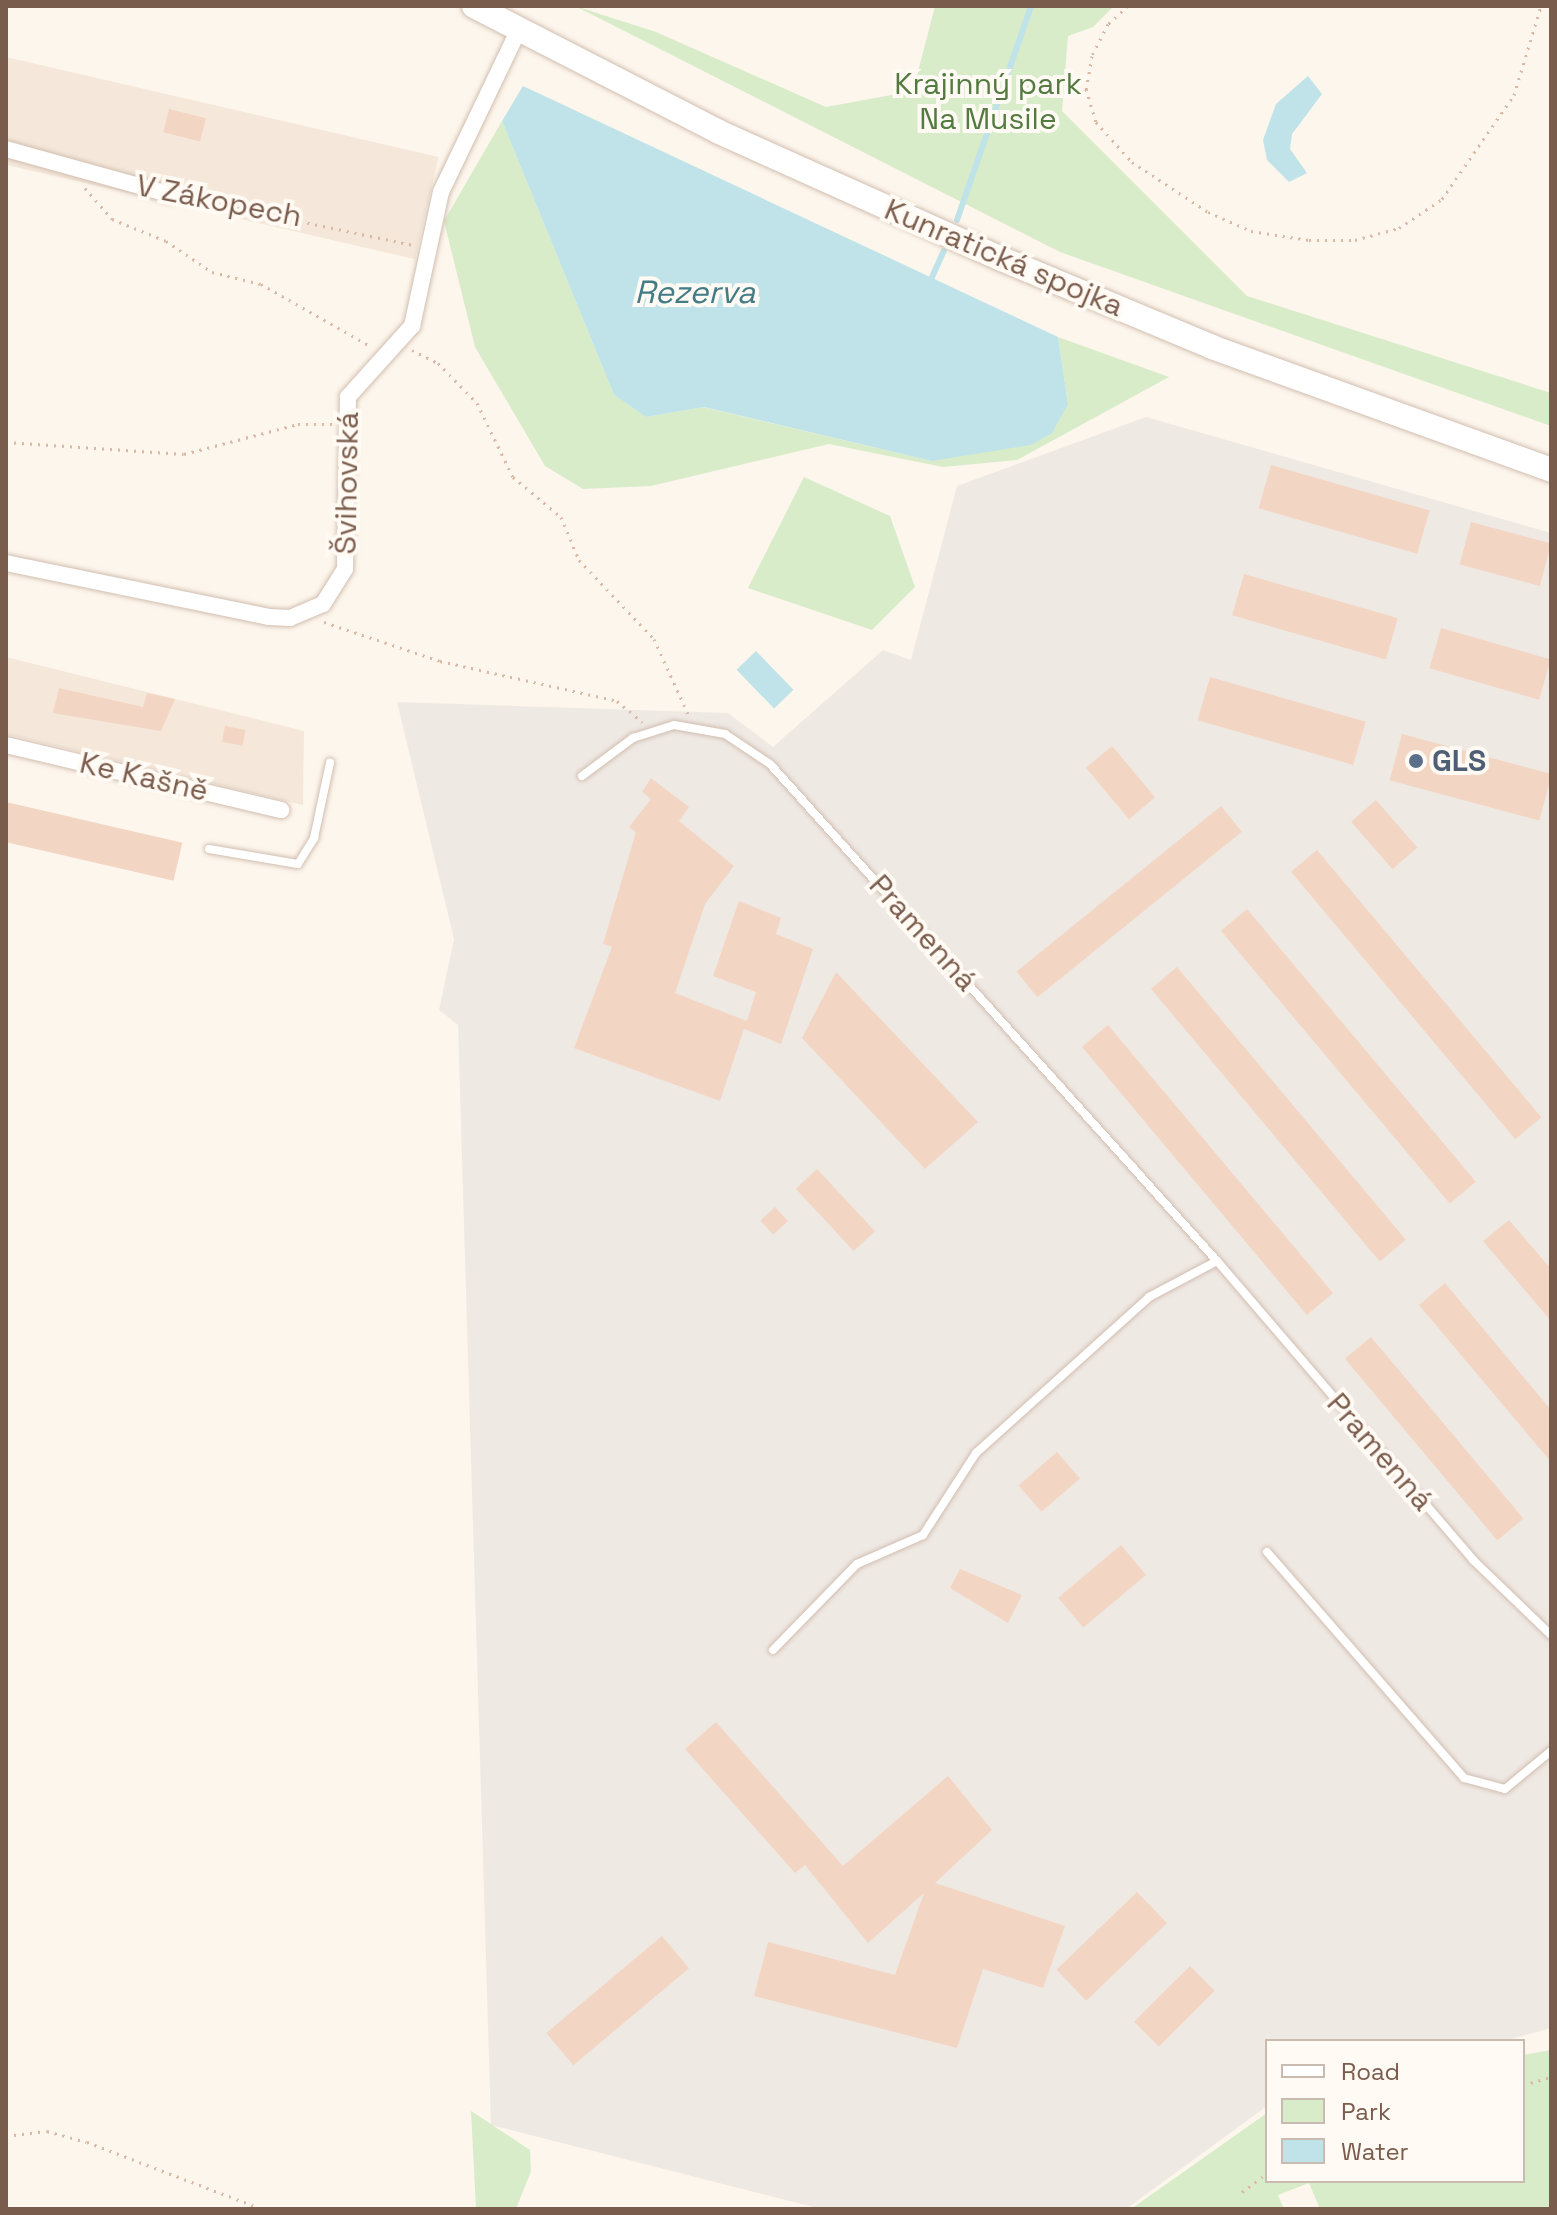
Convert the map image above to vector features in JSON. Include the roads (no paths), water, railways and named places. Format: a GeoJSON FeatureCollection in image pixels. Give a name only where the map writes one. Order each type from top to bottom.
{"type":"FeatureCollection","features":[{"type":"Feature","properties":{"kind":"main road","name":"Kunratická spojka"},"geometry":{"type":"LineString","coordinates":[[474,6],[719,132],[1002,259],[1240,358],[1551,470]]}},
{"type":"Feature","properties":{"kind":"street","name":"Švihovská"},"geometry":{"type":"LineString","coordinates":[[6,563],[223,610],[305,614],[330,596],[345,569],[344,425],[356,382],[412,326],[451,168],[519,29]]}},
{"type":"Feature","properties":{"kind":"street","name":"V Zákopech"},"geometry":{"type":"LineString","coordinates":[[6,149],[172,195]]}},
{"type":"Feature","properties":{"kind":"street","name":"Ke Kašně"},"geometry":{"type":"LineString","coordinates":[[6,745],[281,810]]}},
{"type":"Feature","properties":{"kind":"lane","name":"Pramenná"},"geometry":{"type":"LineString","coordinates":[[582,776],[653,731],[694,728],[725,734],[770,764],[1217,1261],[1473,1560],[1551,1635]]}},
{"type":"Feature","properties":{"kind":"lane"},"geometry":{"type":"LineString","coordinates":[[209,849],[298,864],[314,838],[330,763]]}},
{"type":"Feature","properties":{"kind":"lane"},"geometry":{"type":"LineString","coordinates":[[773,1650],[857,1564],[923,1535],[976,1453],[1149,1297],[1217,1261]]}},
{"type":"Feature","properties":{"kind":"lane"},"geometry":{"type":"LineString","coordinates":[[1267,1552],[1464,1778],[1505,1789],[1551,1751]]}},
{"type":"Feature","properties":{"kind":"water"},"geometry":{"type":"Polygon","coordinates":[[[1308,76],[1322,94],[1292,134],[1290,149],[1307,173],[1289,182],[1267,160],[1263,140],[1276,104],[1308,76]]]}},
{"type":"Feature","properties":{"kind":"water","name":"Rezerva"},"geometry":{"type":"Polygon","coordinates":[[[523,86],[1058,337],[1068,404],[1052,433],[1031,445],[932,461],[704,407],[646,417],[614,395],[502,121],[523,86]]]}},
{"type":"Feature","properties":{"kind":"water"},"geometry":{"type":"Polygon","coordinates":[[[756,651],[794,690],[774,709],[737,670],[756,651]]]}},
{"type":"Feature","properties":{"kind":"waterway"},"geometry":{"type":"LineString","coordinates":[[957,220],[1031,6]]}},
{"type":"Feature","properties":{"kind":"waterway"},"geometry":{"type":"LineString","coordinates":[[929,284],[944,251]]}},
{"type":"Feature","properties":{"kind":"place","name":"GLS"},"geometry":{"type":"Point","coordinates":[1416,761]}},
{"type":"Feature","properties":{"kind":"park label","name":"Krajinný park Na Musile"},"geometry":{"type":"Point","coordinates":[988,101]}}]}
